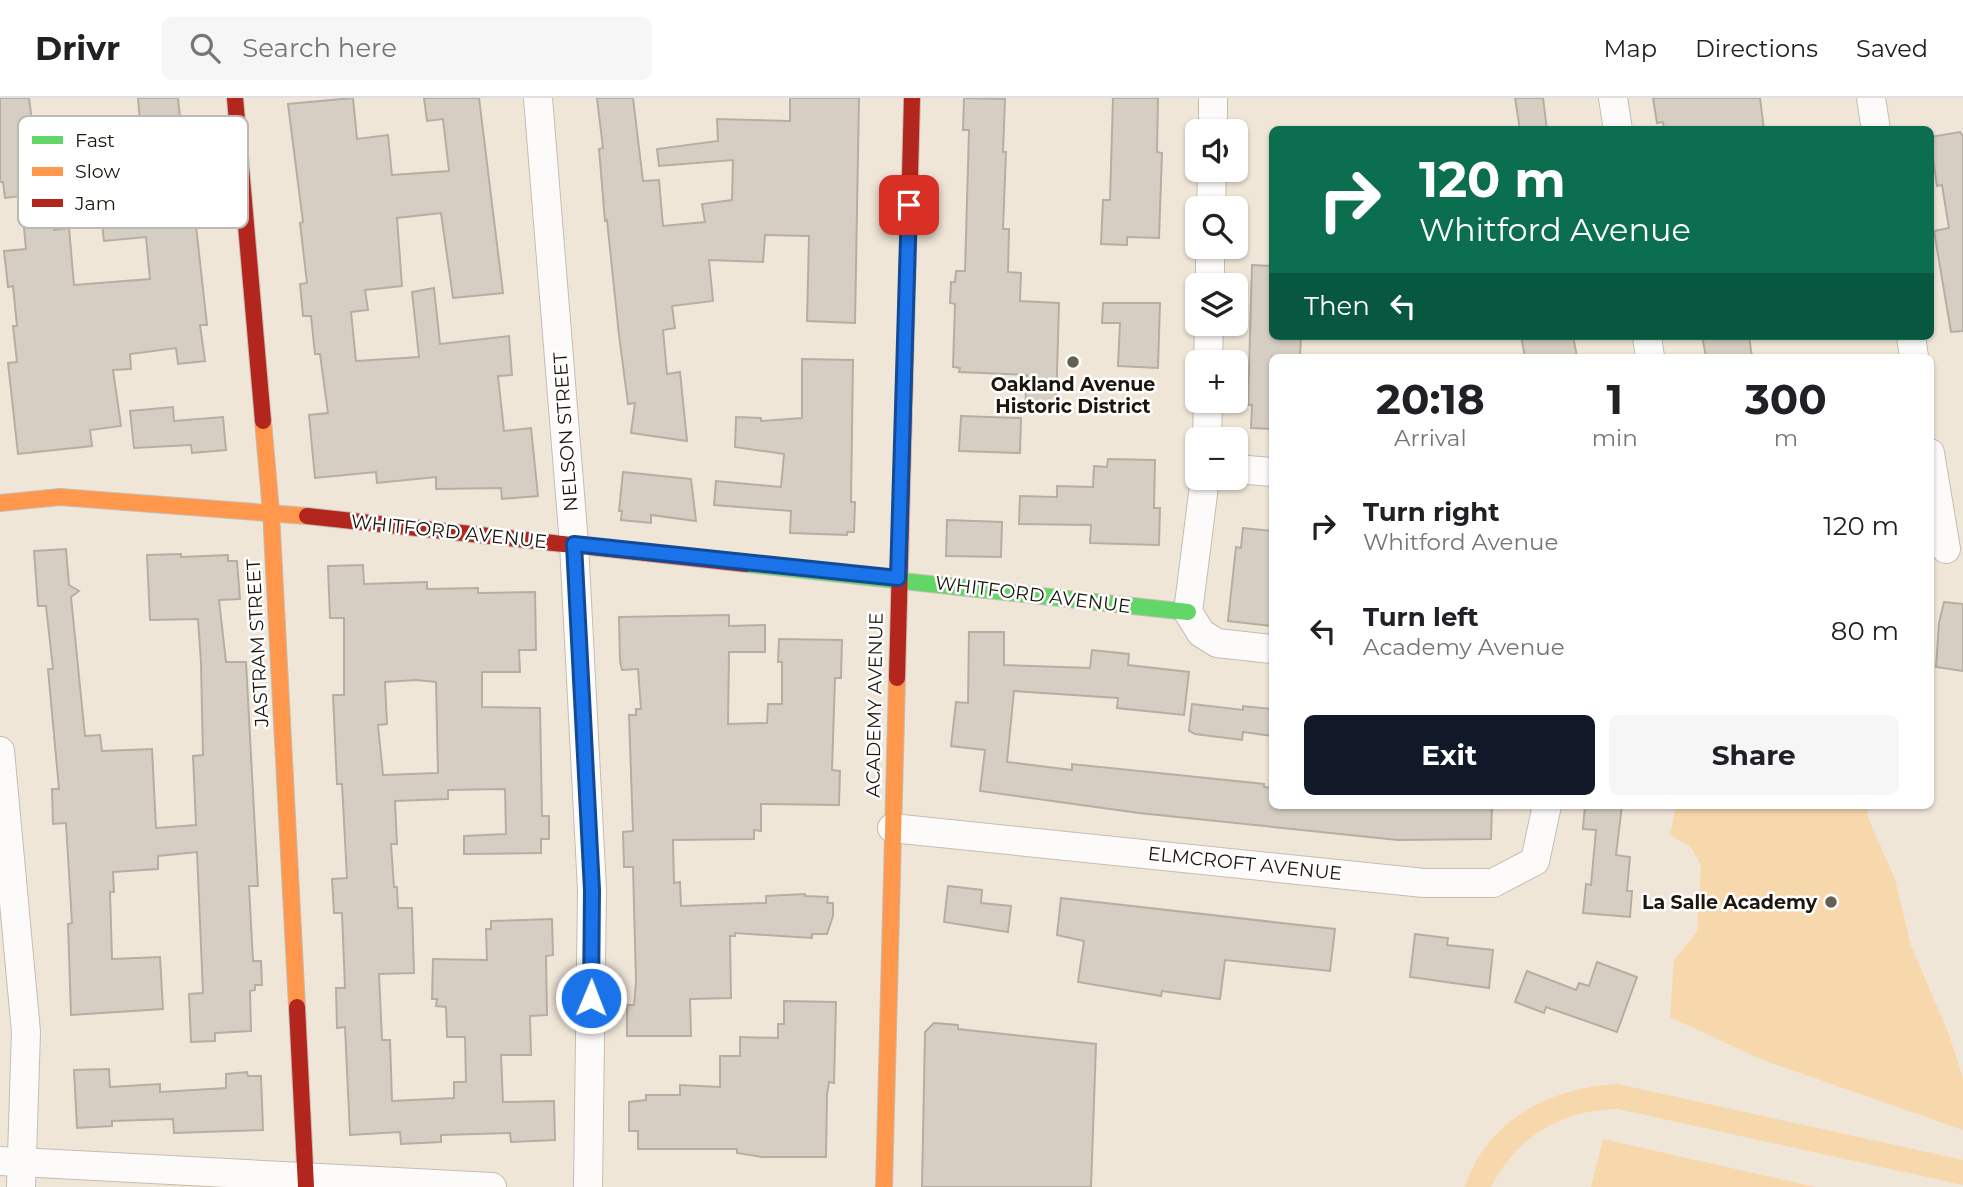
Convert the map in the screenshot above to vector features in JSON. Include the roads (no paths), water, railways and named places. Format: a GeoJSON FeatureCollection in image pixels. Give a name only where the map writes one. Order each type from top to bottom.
{"type":"FeatureCollection","features":[{"type":"Feature","properties":{"kind":"street","name":"JASTRAM STREET"},"geometry":{"type":"LineString","coordinates":[[235,98],[237,116]]}},
{"type":"Feature","properties":{"kind":"street","name":"NELSON STREET"},"geometry":{"type":"LineString","coordinates":[[538,98],[574,544],[592,890],[589,1187]]}},
{"type":"Feature","properties":{"kind":"street","name":"ACADEMY AVENUE"},"geometry":{"type":"LineString","coordinates":[[884,1187],[912,98]]}},
{"type":"Feature","properties":{"kind":"street"},"geometry":{"type":"LineString","coordinates":[[1213,98],[1213,119]]}},
{"type":"Feature","properties":{"kind":"street"},"geometry":{"type":"LineString","coordinates":[[1614,98],[1618,126]]}},
{"type":"Feature","properties":{"kind":"street"},"geometry":{"type":"LineString","coordinates":[[1871,98],[1875,126]]}},
{"type":"Feature","properties":{"kind":"street","name":"JASTRAM STREET"},"geometry":{"type":"LineString","coordinates":[[246,228],[271,512],[305,1182]]}},
{"type":"Feature","properties":{"kind":"street"},"geometry":{"type":"LineString","coordinates":[[1248,470],[1269,472]]}},
{"type":"Feature","properties":{"kind":"street"},"geometry":{"type":"LineString","coordinates":[[1934,477],[1946,549]]}},
{"type":"Feature","properties":{"kind":"street"},"geometry":{"type":"LineString","coordinates":[[1203,490],[1188,612],[1201,633],[1217,643],[1269,649]]}},
{"type":"Feature","properties":{"kind":"street","name":"WHITFORD AVENUE"},"geometry":{"type":"LineString","coordinates":[[0,503],[60,497],[271,512],[898,578],[1188,612]]}},
{"type":"Feature","properties":{"kind":"street"},"geometry":{"type":"LineString","coordinates":[[0,751],[26,1032],[15,1170],[492,1187]]}},
{"type":"Feature","properties":{"kind":"street","name":"ELMCROFT AVENUE"},"geometry":{"type":"LineString","coordinates":[[892,828],[1424,883],[1493,883],[1535,861],[1546,809]]}},
{"type":"Feature","properties":{"kind":"place","name":"Oakland Avenue Historic District"},"geometry":{"type":"Point","coordinates":[1073,362]}},
{"type":"Feature","properties":{"kind":"place","name":"La Salle Academy"},"geometry":{"type":"Point","coordinates":[1831,902]}}]}
